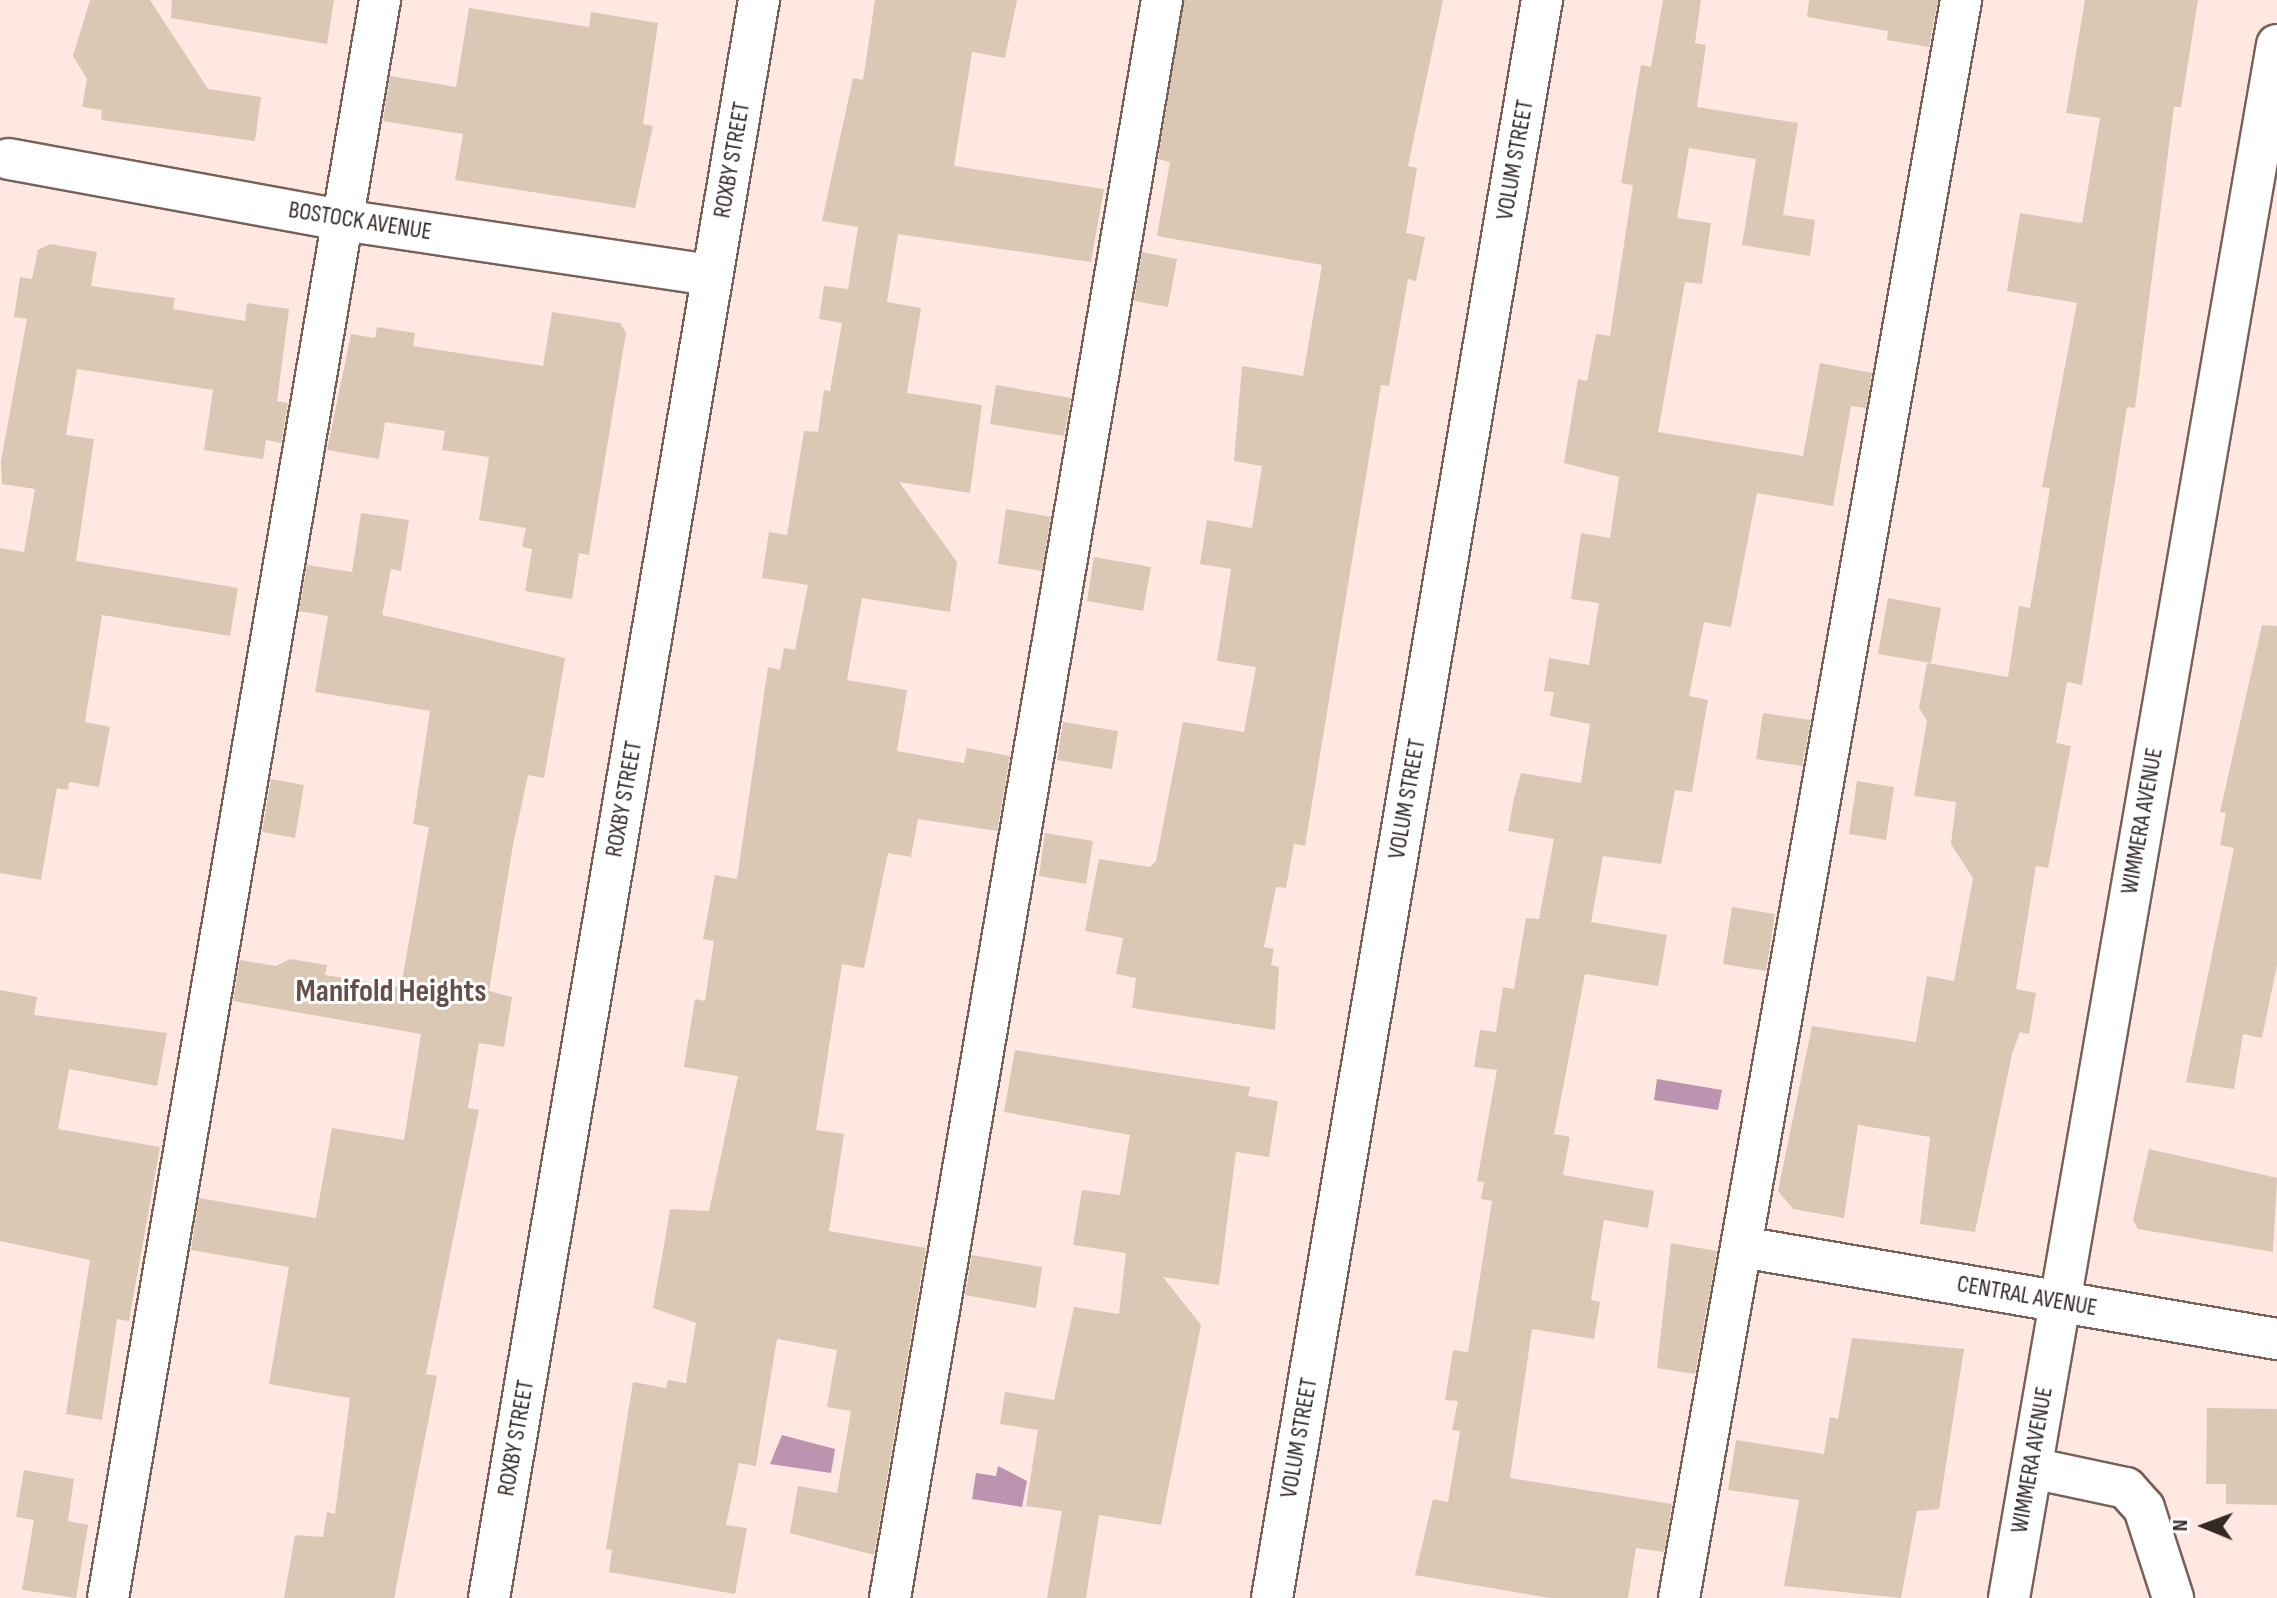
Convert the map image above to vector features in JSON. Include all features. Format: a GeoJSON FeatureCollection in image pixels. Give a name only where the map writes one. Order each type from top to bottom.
{"type":"FeatureCollection","features":[{"type":"Feature","properties":{"kind":"street"},"geometry":{"type":"LineString","coordinates":[[108,1598],[380,0]]}},
{"type":"Feature","properties":{"kind":"street","name":"ROXBY STREET"},"geometry":{"type":"LineString","coordinates":[[489,1598],[759,0]]}},
{"type":"Feature","properties":{"kind":"street"},"geometry":{"type":"LineString","coordinates":[[890,1598],[1162,0]]}},
{"type":"Feature","properties":{"kind":"street","name":"VOLUM STREET"},"geometry":{"type":"LineString","coordinates":[[1272,1598],[1542,0]]}},
{"type":"Feature","properties":{"kind":"street"},"geometry":{"type":"LineString","coordinates":[[1679,1598],[1759,1250],[1961,0]]}},
{"type":"Feature","properties":{"kind":"street","name":"WIMMERA AVENUE"},"geometry":{"type":"LineString","coordinates":[[2009,1598],[2059,1301],[2261,235],[2277,45]]}},
{"type":"Feature","properties":{"kind":"street","name":"BOSTOCK AVENUE"},"geometry":{"type":"LineString","coordinates":[[3,154],[342,220],[712,275]]}},
{"type":"Feature","properties":{"kind":"street","name":"CENTRAL AVENUE"},"geometry":{"type":"LineString","coordinates":[[1759,1250],[2277,1339]]}},
{"type":"Feature","properties":{"kind":"street"},"geometry":{"type":"LineString","coordinates":[[2032,1468],[2126,1488],[2144,1508],[2173,1598]]}},
{"type":"Feature","properties":{"kind":"shaded area"},"geometry":{"type":"Polygon","coordinates":[[[1657,1079],[1722,1090],[1718,1110],[1654,1100],[1657,1079]]]}},
{"type":"Feature","properties":{"kind":"shaded area"},"geometry":{"type":"Polygon","coordinates":[[[782,1435],[835,1449],[831,1473],[770,1464],[782,1435]]]}},
{"type":"Feature","properties":{"kind":"shaded area"},"geometry":{"type":"Polygon","coordinates":[[[998,1466],[1027,1481],[1022,1507],[972,1499],[976,1473],[996,1476],[998,1466]]]}},
{"type":"Feature","properties":{"kind":"building"},"geometry":{"type":"Polygon","coordinates":[[[90,0],[150,0],[208,89],[261,97],[255,141],[101,120],[102,110],[82,107],[87,79],[73,56],[90,0]]]}},
{"type":"Feature","properties":{"kind":"building"},"geometry":{"type":"Polygon","coordinates":[[[172,0],[334,0],[327,44],[171,18],[172,0]]]}},
{"type":"Feature","properties":{"kind":"building"},"geometry":{"type":"Polygon","coordinates":[[[875,0],[1017,0],[1005,58],[972,52],[954,166],[1104,189],[1091,262],[898,234],[887,302],[921,308],[907,393],[982,405],[970,493],[899,482],[957,562],[950,612],[862,598],[847,680],[907,690],[897,751],[964,763],[967,748],[1010,756],[997,831],[918,819],[911,857],[888,853],[864,968],[842,964],[816,1130],[844,1134],[829,1231],[926,1248],[874,1555],[790,1533],[798,1486],[837,1493],[851,1411],[827,1407],[837,1350],[777,1339],[756,1466],[739,1463],[726,1525],[747,1528],[735,1594],[609,1572],[612,1550],[606,1549],[633,1382],[666,1388],[668,1380],[686,1383],[696,1323],[653,1308],[670,1209],[709,1211],[738,1076],[684,1067],[695,999],[705,1001],[714,941],[703,939],[715,875],[737,879],[768,667],[780,670],[784,648],[795,650],[808,585],[762,578],[769,532],[787,535],[804,431],[818,432],[824,390],[830,391],[842,323],[819,319],[824,286],[848,289],[858,227],[822,221],[853,78],[863,80],[875,0]]]}},
{"type":"Feature","properties":{"kind":"building"},"geometry":{"type":"Polygon","coordinates":[[[1184,0],[1443,0],[1408,166],[1417,168],[1406,233],[1425,237],[1416,281],[1408,279],[1389,386],[1381,385],[1305,846],[1294,844],[1286,888],[1276,887],[1264,947],[1274,949],[1271,965],[1279,967],[1275,1030],[1132,1008],[1136,978],[1116,974],[1123,938],[1085,931],[1099,859],[1150,867],[1156,861],[1183,722],[1244,732],[1256,667],[1217,661],[1231,569],[1200,564],[1207,520],[1252,528],[1262,466],[1234,461],[1242,366],[1303,376],[1322,265],[1157,236],[1170,162],[1158,159],[1184,0]]]}},
{"type":"Feature","properties":{"kind":"building"},"geometry":{"type":"Polygon","coordinates":[[[1663,0],[1701,0],[1695,43],[1706,45],[1697,107],[1798,123],[1783,215],[1815,220],[1810,256],[1742,245],[1756,159],[1689,148],[1677,218],[1711,223],[1702,284],[1685,282],[1658,432],[1803,456],[1820,363],[1872,373],[1866,408],[1851,406],[1833,506],[1757,493],[1731,627],[1704,622],[1689,696],[1708,700],[1692,792],[1675,790],[1661,864],[1603,856],[1591,922],[1667,935],[1658,986],[1585,974],[1554,1134],[1570,1137],[1563,1175],[1654,1191],[1648,1228],[1604,1220],[1591,1300],[1600,1302],[1594,1339],[1532,1329],[1510,1478],[1672,1504],[1664,1552],[1636,1548],[1628,1598],[1550,1598],[1415,1575],[1433,1499],[1448,1502],[1460,1431],[1452,1430],[1458,1401],[1445,1400],[1453,1350],[1468,1352],[1492,1201],[1481,1199],[1484,1182],[1477,1181],[1497,1070],[1474,1067],[1480,1030],[1496,1032],[1503,987],[1514,989],[1526,918],[1539,919],[1554,839],[1508,831],[1514,798],[1521,773],[1581,783],[1590,724],[1550,716],[1554,692],[1544,691],[1549,658],[1589,665],[1599,603],[1571,599],[1581,533],[1610,538],[1619,477],[1564,463],[1578,379],[1587,381],[1596,334],[1610,336],[1633,185],[1621,183],[1641,65],[1651,67],[1663,0]]]}},
{"type":"Feature","properties":{"kind":"building"},"geometry":{"type":"Polygon","coordinates":[[[1809,0],[1938,0],[1929,47],[1887,40],[1888,31],[1807,17],[1809,0]]]}},
{"type":"Feature","properties":{"kind":"building"},"geometry":{"type":"Polygon","coordinates":[[[2085,0],[2198,0],[2181,107],[2174,107],[2135,408],[2127,407],[2082,685],[2067,682],[2056,743],[2071,746],[2048,868],[2036,866],[2016,989],[2036,993],[2029,1034],[2020,1032],[2012,1054],[1975,1232],[1920,1224],[1930,1137],[1858,1125],[1844,1218],[1793,1209],[1778,1191],[1812,1026],[1916,1042],[1927,976],[1954,981],[1973,878],[1951,844],[1956,802],[1914,796],[1927,721],[1919,708],[1927,663],[2008,677],[2019,606],[2030,608],[2050,488],[2042,487],[2077,303],[2007,291],[2020,213],[2082,223],[2100,118],[2066,113],[2085,0]]]}},
{"type":"Feature","properties":{"kind":"building"},"geometry":{"type":"Polygon","coordinates":[[[469,8],[589,27],[591,12],[658,23],[643,124],[653,126],[635,208],[455,180],[463,134],[383,121],[390,76],[456,87],[469,8]]]}},
{"type":"Feature","properties":{"kind":"building"},"geometry":{"type":"Polygon","coordinates":[[[50,244],[97,252],[91,286],[175,298],[173,309],[245,321],[247,303],[289,309],[277,401],[288,403],[281,443],[266,440],[263,459],[204,450],[213,390],[77,369],[66,435],[94,439],[76,561],[238,588],[230,636],[102,615],[85,722],[110,727],[99,787],[69,782],[68,790],[57,788],[41,880],[0,873],[0,548],[24,552],[35,489],[2,484],[1,461],[27,319],[14,317],[20,277],[32,279],[38,250],[50,244]]]}},
{"type":"Feature","properties":{"kind":"building"},"geometry":{"type":"Polygon","coordinates":[[[1142,252],[1177,259],[1168,307],[1134,301],[1142,252]]]}},
{"type":"Feature","properties":{"kind":"building"},"geometry":{"type":"Polygon","coordinates":[[[552,312],[620,323],[626,333],[589,555],[579,553],[572,599],[525,591],[532,549],[522,547],[526,528],[479,520],[489,457],[442,450],[445,431],[385,422],[379,459],[327,450],[351,334],[375,338],[377,327],[415,333],[413,346],[543,366],[552,312]]]}},
{"type":"Feature","properties":{"kind":"building"},"geometry":{"type":"Polygon","coordinates":[[[996,385],[1071,398],[1064,436],[990,424],[996,385]]]}},
{"type":"Feature","properties":{"kind":"building"},"geometry":{"type":"Polygon","coordinates":[[[1006,509],[1051,517],[1042,571],[998,564],[1006,509]]]}},
{"type":"Feature","properties":{"kind":"building"},"geometry":{"type":"Polygon","coordinates":[[[361,513],[409,520],[401,571],[391,569],[382,615],[565,658],[544,778],[528,775],[513,845],[489,991],[512,997],[504,1047],[479,1043],[468,1108],[479,1110],[426,1374],[437,1376],[394,1598],[284,1598],[295,1535],[323,1537],[327,1512],[335,1514],[350,1398],[269,1384],[289,1267],[191,1250],[199,1198],[316,1218],[332,1128],[404,1140],[421,1034],[233,1001],[240,960],[276,966],[290,959],[327,965],[325,975],[401,987],[429,827],[413,824],[430,711],[315,692],[328,616],[299,611],[307,565],[352,572],[361,513]]]}},
{"type":"Feature","properties":{"kind":"building"},"geometry":{"type":"Polygon","coordinates":[[[1094,557],[1151,567],[1143,611],[1087,601],[1094,557]]]}},
{"type":"Feature","properties":{"kind":"building"},"geometry":{"type":"Polygon","coordinates":[[[1888,598],[1941,608],[1931,663],[1878,654],[1888,598]]]}},
{"type":"Feature","properties":{"kind":"building"},"geometry":{"type":"Polygon","coordinates":[[[2262,625],[2277,626],[2277,965],[2262,1038],[2243,1034],[2234,1089],[2186,1082],[2234,848],[2220,845],[2226,813],[2220,812],[2262,625]]]}},
{"type":"Feature","properties":{"kind":"building"},"geometry":{"type":"Polygon","coordinates":[[[1763,713],[1811,720],[1802,766],[1756,759],[1763,713]]]}},
{"type":"Feature","properties":{"kind":"building"},"geometry":{"type":"Polygon","coordinates":[[[1063,722],[1118,731],[1112,769],[1057,760],[1063,722]]]}},
{"type":"Feature","properties":{"kind":"building"},"geometry":{"type":"Polygon","coordinates":[[[271,779],[304,785],[295,838],[262,832],[271,779]]]}},
{"type":"Feature","properties":{"kind":"building"},"geometry":{"type":"Polygon","coordinates":[[[1857,781],[1894,787],[1886,840],[1849,834],[1857,781]]]}},
{"type":"Feature","properties":{"kind":"building"},"geometry":{"type":"Polygon","coordinates":[[[1045,833],[1093,841],[1086,884],[1039,876],[1045,833]]]}},
{"type":"Feature","properties":{"kind":"building"},"geometry":{"type":"Polygon","coordinates":[[[1732,907],[1775,914],[1766,971],[1723,964],[1732,907]]]}},
{"type":"Feature","properties":{"kind":"building"},"geometry":{"type":"Polygon","coordinates":[[[0,990],[37,997],[34,1015],[167,1033],[157,1086],[69,1069],[58,1129],[160,1147],[129,1321],[117,1319],[102,1420],[66,1414],[90,1260],[0,1241],[0,990]]]}},
{"type":"Feature","properties":{"kind":"building"},"geometry":{"type":"Polygon","coordinates":[[[1015,1050],[1250,1087],[1248,1096],[1278,1101],[1269,1157],[1236,1152],[1219,1285],[1163,1277],[1201,1325],[1161,1525],[1099,1515],[1086,1598],[1047,1598],[1062,1511],[1026,1506],[1038,1430],[1000,1424],[1005,1392],[1054,1400],[1074,1307],[1119,1314],[1126,1253],[1073,1245],[1082,1190],[1120,1195],[1130,1135],[1004,1112],[1015,1050]]]}},
{"type":"Feature","properties":{"kind":"building"},"geometry":{"type":"Polygon","coordinates":[[[2149,1149],[2277,1178],[2273,1252],[2138,1229],[2133,1220],[2149,1149]]]}},
{"type":"Feature","properties":{"kind":"building"},"geometry":{"type":"Polygon","coordinates":[[[1671,1243],[1717,1251],[1695,1374],[1657,1368],[1671,1243]]]}},
{"type":"Feature","properties":{"kind":"building"},"geometry":{"type":"Polygon","coordinates":[[[972,1255],[1042,1267],[1036,1308],[965,1295],[972,1255]]]}},
{"type":"Feature","properties":{"kind":"building"},"geometry":{"type":"Polygon","coordinates":[[[1852,1338],[1964,1349],[1939,1509],[1917,1511],[1901,1598],[1784,1586],[1799,1500],[1728,1490],[1736,1440],[1824,1454],[1830,1417],[1838,1419],[1852,1338]]]}},
{"type":"Feature","properties":{"kind":"building"},"geometry":{"type":"Polygon","coordinates":[[[2207,1408],[2277,1409],[2277,1505],[2226,1504],[2226,1484],[2206,1484],[2207,1408]]]}},
{"type":"Feature","properties":{"kind":"building"},"geometry":{"type":"Polygon","coordinates":[[[24,1470],[74,1479],[68,1521],[88,1525],[76,1598],[22,1590],[34,1520],[16,1517],[24,1470]]]}},
{"type":"Feature","properties":{"kind":"district","name":"Manifold Heights"},"geometry":{"type":"Point","coordinates":[391,992]}}]}
